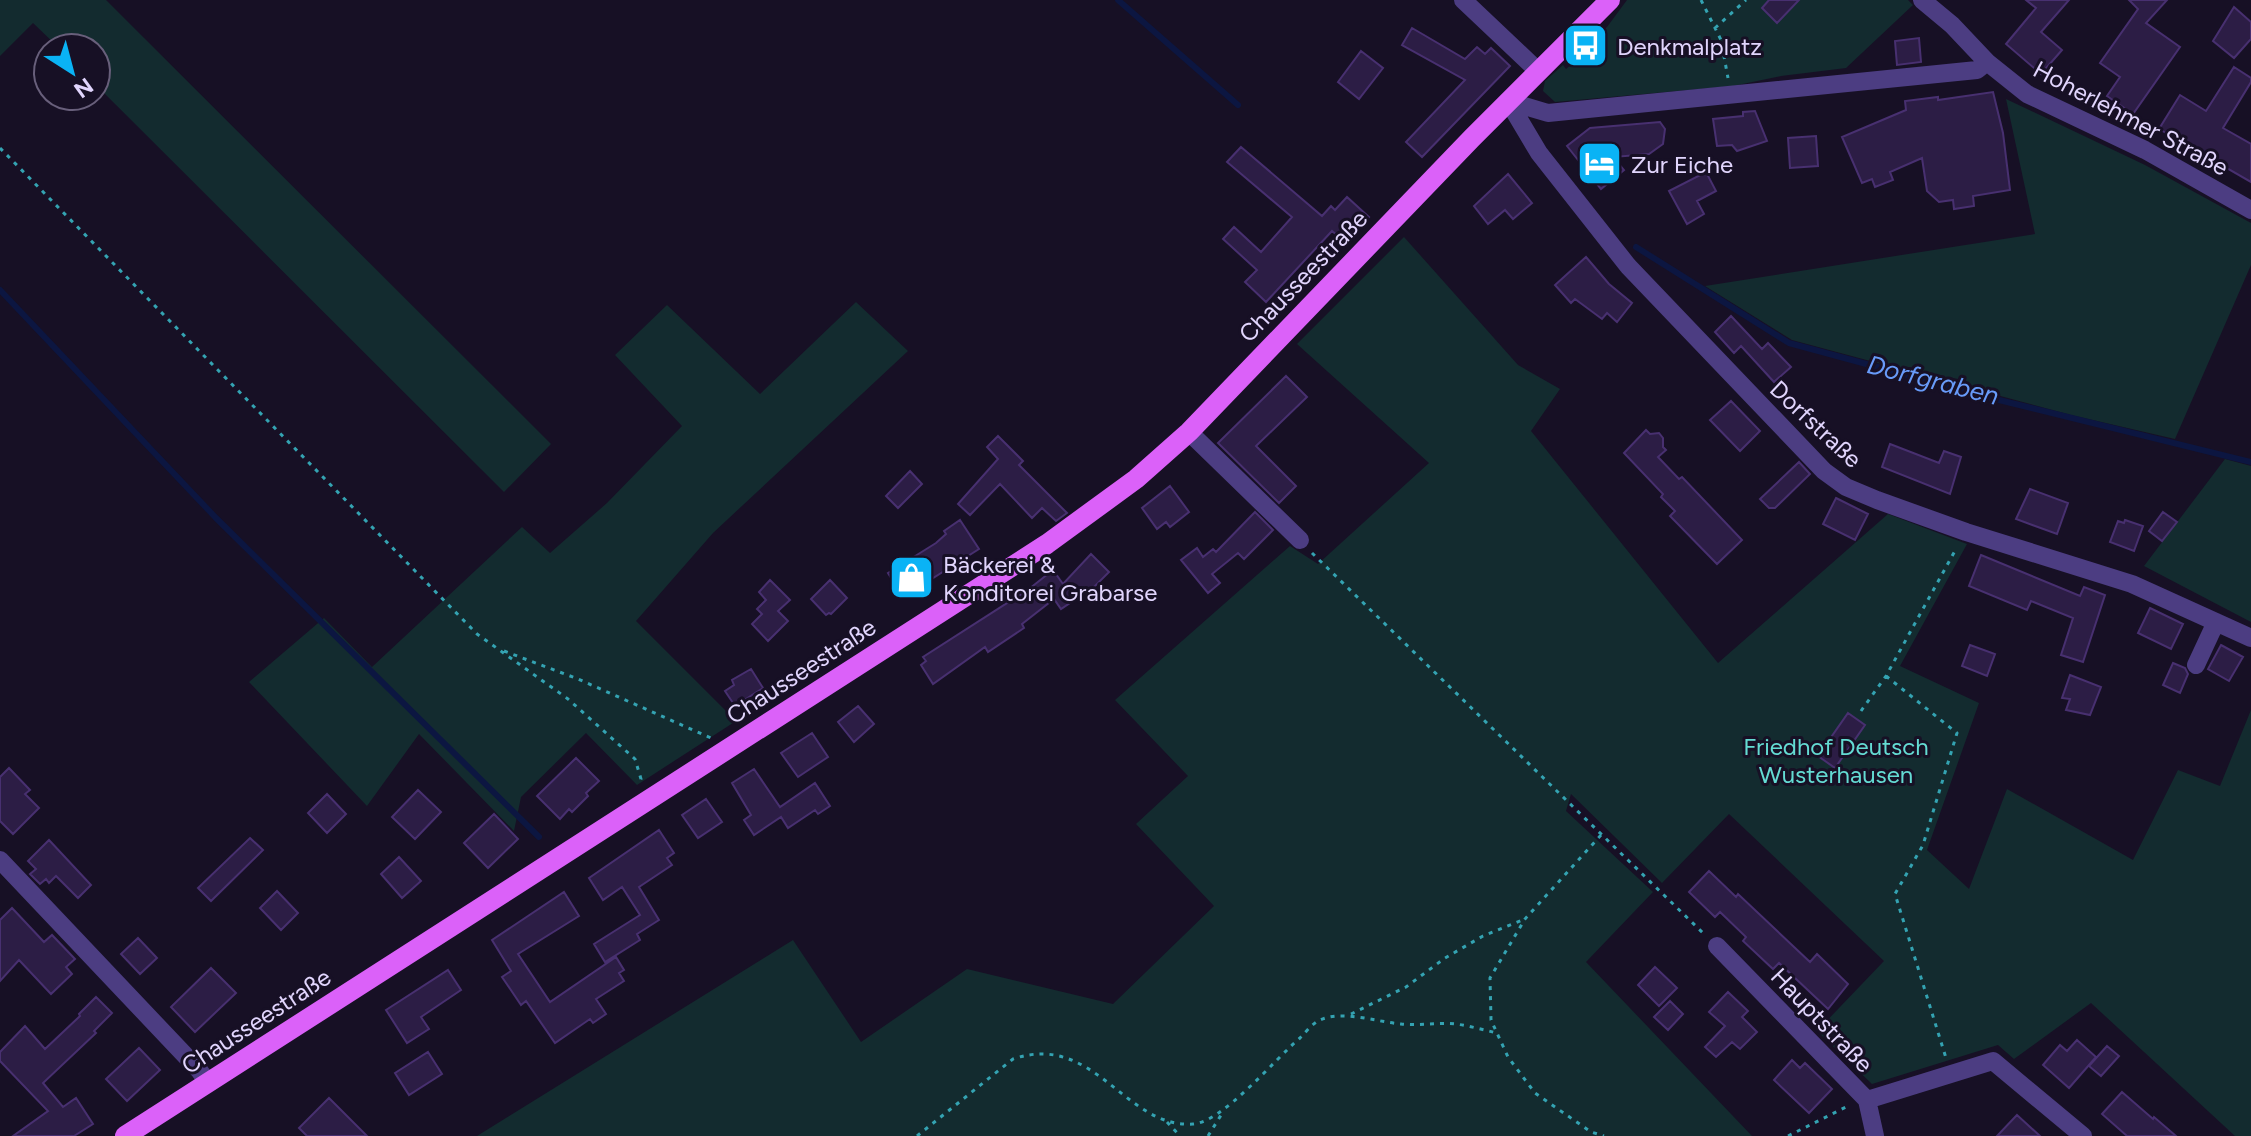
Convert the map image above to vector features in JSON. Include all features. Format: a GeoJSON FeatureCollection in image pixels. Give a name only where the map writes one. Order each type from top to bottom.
{"type":"FeatureCollection","features":[{"type":"Feature","properties":{"kind":"main road","name":"Chausseestraße"},"geometry":{"type":"LineString","coordinates":[[125,1136],[1047,544],[1136,479],[1189,432],[1508,101],[1610,0]]}},
{"type":"Feature","properties":{"kind":"street"},"geometry":{"type":"LineString","coordinates":[[1463,0],[1538,71]]}},
{"type":"Feature","properties":{"kind":"street","name":"Hoherlehmer Straße"},"geometry":{"type":"LineString","coordinates":[[1922,0],[1952,25],[1987,62],[2027,94],[2145,150],[2251,210]]}},
{"type":"Feature","properties":{"kind":"street"},"geometry":{"type":"LineString","coordinates":[[1508,101],[1548,113],[1977,70],[1987,62]]}},
{"type":"Feature","properties":{"kind":"street","name":"Dorfstraße"},"geometry":{"type":"LineString","coordinates":[[1508,101],[1539,153],[1628,266],[1824,471],[1846,487],[1966,532],[2132,584],[2251,638]]}},
{"type":"Feature","properties":{"kind":"street"},"geometry":{"type":"LineString","coordinates":[[1189,432],[1300,540]]}},
{"type":"Feature","properties":{"kind":"street"},"geometry":{"type":"LineString","coordinates":[[2196,665],[2216,622]]}},
{"type":"Feature","properties":{"kind":"street"},"geometry":{"type":"LineString","coordinates":[[0,860],[208,1083]]}},
{"type":"Feature","properties":{"kind":"street","name":"Hauptstraße"},"geometry":{"type":"LineString","coordinates":[[1717,946],[1867,1100],[1875,1136]]}},
{"type":"Feature","properties":{"kind":"street"},"geometry":{"type":"LineString","coordinates":[[1867,1100],[1993,1061],[2083,1136]]}},
{"type":"Feature","properties":{"kind":"path"},"geometry":{"type":"LineString","coordinates":[[1701,0],[1725,53],[1730,94]]}},
{"type":"Feature","properties":{"kind":"path"},"geometry":{"type":"LineString","coordinates":[[1715,28],[1746,0]]}},
{"type":"Feature","properties":{"kind":"path"},"geometry":{"type":"LineString","coordinates":[[0,148],[477,634],[568,699],[635,759],[641,779],[635,790]]}},
{"type":"Feature","properties":{"kind":"path"},"geometry":{"type":"LineString","coordinates":[[1861,711],[1886,676],[1966,532]]}},
{"type":"Feature","properties":{"kind":"path"},"geometry":{"type":"LineString","coordinates":[[1300,540],[1717,946]]}},
{"type":"Feature","properties":{"kind":"path"},"geometry":{"type":"LineString","coordinates":[[497,648],[578,679],[715,740]]}},
{"type":"Feature","properties":{"kind":"path"},"geometry":{"type":"LineString","coordinates":[[1886,676],[1957,733],[1923,845],[1895,894],[1951,1075]]}},
{"type":"Feature","properties":{"kind":"path"},"geometry":{"type":"LineString","coordinates":[[1601,835],[1525,919],[1490,978],[1491,1020],[1508,1057],[1535,1093],[1591,1132],[1604,1136]]}},
{"type":"Feature","properties":{"kind":"path"},"geometry":{"type":"LineString","coordinates":[[1348,1016],[1406,987],[1445,958],[1483,936],[1525,919]]}},
{"type":"Feature","properties":{"kind":"path"},"geometry":{"type":"LineString","coordinates":[[1208,1136],[1224,1111],[1319,1020],[1348,1016],[1404,1025],[1454,1024],[1497,1033]]}},
{"type":"Feature","properties":{"kind":"path"},"geometry":{"type":"LineString","coordinates":[[917,1136],[1013,1059],[1031,1053],[1060,1055],[1100,1075],[1142,1108],[1167,1122],[1180,1136]]}},
{"type":"Feature","properties":{"kind":"path"},"geometry":{"type":"LineString","coordinates":[[1788,1136],[1850,1105],[1867,1100]]}},
{"type":"Feature","properties":{"kind":"path"},"geometry":{"type":"LineString","coordinates":[[1167,1122],[1195,1124],[1224,1111]]}},
{"type":"Feature","properties":{"kind":"green space"},"geometry":{"type":"Polygon","coordinates":[[[0,0],[106,0],[551,444],[504,492],[112,101],[112,32],[42,32],[33,23],[0,56],[0,0]]]}},
{"type":"Feature","properties":{"kind":"green space"},"geometry":{"type":"Polygon","coordinates":[[[1627,0],[1908,0],[1913,5],[1846,68],[1733,86],[1555,102],[1543,91],[1545,81],[1563,65],[1566,69],[1592,47],[1589,42],[1607,27],[1627,0]]]}},
{"type":"Feature","properties":{"kind":"green space"},"geometry":{"type":"Polygon","coordinates":[[[2006,99],[2145,165],[2251,223],[2251,265],[2175,439],[2071,415],[1792,340],[1705,286],[2035,234],[2006,99]]]}},
{"type":"Feature","properties":{"kind":"green space","name":"Friedhof Deutsch Wusterhausen"},"geometry":{"type":"Polygon","coordinates":[[[1404,237],[1518,365],[1560,389],[1531,431],[1718,663],[1888,514],[1967,544],[1900,666],[1979,703],[1927,850],[1969,889],[2007,789],[2133,860],[2178,770],[2220,786],[2251,710],[2251,1136],[2235,1136],[2091,1003],[2014,1059],[1998,1045],[1872,1084],[1817,1031],[1884,961],[1729,814],[1662,883],[1571,794],[1566,811],[1653,892],[1586,962],[1752,1136],[477,1136],[793,940],[861,1042],[967,969],[1113,1004],[1214,906],[1136,824],[1188,776],[1115,700],[1290,546],[1318,564],[1429,463],[1297,344],[1404,237]]]}},
{"type":"Feature","properties":{"kind":"green space"},"geometry":{"type":"Polygon","coordinates":[[[856,302],[908,351],[713,533],[636,621],[736,721],[637,785],[586,733],[521,797],[514,831],[419,734],[367,806],[249,682],[324,618],[372,667],[522,527],[550,553],[607,503],[682,426],[615,355],[667,305],[760,394],[856,302]]]}},
{"type":"Feature","properties":{"kind":"green space"},"geometry":{"type":"Polygon","coordinates":[[[2225,459],[2251,466],[2251,622],[2144,566],[2225,459]]]}},
{"type":"Feature","properties":{"kind":"building"},"geometry":{"type":"Polygon","coordinates":[[[1769,0],[1799,0],[1777,23],[1762,8],[1769,0]]]}},
{"type":"Feature","properties":{"kind":"building"},"geometry":{"type":"Polygon","coordinates":[[[2026,0],[2069,0],[2041,32],[2062,50],[2041,74],[2006,44],[2036,8],[2026,0]]]}},
{"type":"Feature","properties":{"kind":"building"},"geometry":{"type":"Polygon","coordinates":[[[2129,0],[2167,0],[2146,23],[2180,47],[2133,114],[2107,96],[2120,77],[2100,63],[2138,9],[2129,0]]]}},
{"type":"Feature","properties":{"kind":"building"},"geometry":{"type":"Polygon","coordinates":[[[2234,7],[2251,22],[2251,39],[2234,58],[2213,41],[2234,7]]]}},
{"type":"Feature","properties":{"kind":"building"},"geometry":{"type":"Polygon","coordinates":[[[1412,28],[1465,59],[1477,47],[1485,54],[1491,48],[1510,66],[1422,157],[1406,142],[1465,80],[1402,45],[1412,28]]]}},
{"type":"Feature","properties":{"kind":"building"},"geometry":{"type":"Polygon","coordinates":[[[1919,38],[1921,62],[1897,65],[1895,41],[1919,38]]]}},
{"type":"Feature","properties":{"kind":"building"},"geometry":{"type":"Polygon","coordinates":[[[1361,51],[1383,68],[1359,99],[1338,82],[1361,51]]]}},
{"type":"Feature","properties":{"kind":"building"},"geometry":{"type":"Polygon","coordinates":[[[2234,67],[2251,78],[2251,82],[2223,128],[2251,144],[2251,182],[2159,129],[2180,95],[2206,111],[2234,67]]]}},
{"type":"Feature","properties":{"kind":"building"},"geometry":{"type":"Polygon","coordinates":[[[1993,92],[2003,133],[2010,190],[1973,196],[1974,206],[1954,209],[1953,200],[1939,202],[1927,191],[1922,158],[1890,172],[1893,180],[1875,187],[1872,179],[1862,183],[1842,137],[1906,110],[1905,101],[1993,92]]]}},
{"type":"Feature","properties":{"kind":"building"},"geometry":{"type":"Polygon","coordinates":[[[1755,111],[1767,141],[1737,151],[1732,145],[1717,146],[1713,119],[1743,116],[1743,112],[1755,111]]]}},
{"type":"Feature","properties":{"kind":"building"},"geometry":{"type":"Polygon","coordinates":[[[1660,122],[1665,129],[1663,144],[1649,154],[1613,157],[1624,170],[1601,189],[1567,146],[1590,128],[1660,122]]]}},
{"type":"Feature","properties":{"kind":"building"},"geometry":{"type":"Polygon","coordinates":[[[1816,136],[1818,166],[1790,168],[1788,138],[1816,136]]]}},
{"type":"Feature","properties":{"kind":"building"},"geometry":{"type":"Polygon","coordinates":[[[1241,147],[1322,216],[1331,206],[1335,210],[1347,197],[1369,217],[1345,242],[1332,231],[1266,302],[1245,282],[1257,270],[1223,239],[1234,227],[1261,252],[1292,217],[1227,162],[1241,147]]]}},
{"type":"Feature","properties":{"kind":"building"},"geometry":{"type":"Polygon","coordinates":[[[1706,172],[1716,191],[1697,201],[1704,214],[1687,224],[1669,191],[1706,172]]]}},
{"type":"Feature","properties":{"kind":"building"},"geometry":{"type":"Polygon","coordinates":[[[1508,174],[1532,203],[1513,219],[1505,210],[1488,224],[1474,206],[1508,174]]]}},
{"type":"Feature","properties":{"kind":"building"},"geometry":{"type":"Polygon","coordinates":[[[1586,257],[1609,284],[1632,303],[1617,322],[1607,313],[1602,319],[1575,299],[1571,303],[1555,285],[1586,257]]]}},
{"type":"Feature","properties":{"kind":"building"},"geometry":{"type":"Polygon","coordinates":[[[1731,316],[1762,349],[1768,343],[1791,367],[1774,382],[1741,346],[1734,353],[1715,332],[1731,316]]]}},
{"type":"Feature","properties":{"kind":"building"},"geometry":{"type":"Polygon","coordinates":[[[1286,376],[1307,397],[1256,446],[1296,486],[1279,503],[1218,443],[1286,376]]]}},
{"type":"Feature","properties":{"kind":"building"},"geometry":{"type":"Polygon","coordinates":[[[1731,401],[1760,431],[1740,451],[1710,420],[1731,401]]]}},
{"type":"Feature","properties":{"kind":"building"},"geometry":{"type":"Polygon","coordinates":[[[1646,430],[1650,434],[1659,433],[1663,438],[1666,450],[1658,457],[1679,479],[1682,477],[1742,540],[1717,564],[1670,516],[1675,511],[1661,497],[1663,494],[1624,453],[1646,430]]]}},
{"type":"Feature","properties":{"kind":"building"},"geometry":{"type":"Polygon","coordinates":[[[998,436],[1023,461],[1019,465],[1067,513],[1056,521],[1042,508],[1032,518],[1000,484],[970,515],[958,504],[998,459],[987,447],[998,436]]]}},
{"type":"Feature","properties":{"kind":"building"},"geometry":{"type":"Polygon","coordinates":[[[1890,444],[1939,463],[1944,451],[1961,457],[1950,494],[1882,467],[1890,444]]]}},
{"type":"Feature","properties":{"kind":"building"},"geometry":{"type":"Polygon","coordinates":[[[1799,462],[1810,474],[1775,508],[1769,508],[1760,499],[1799,462]]]}},
{"type":"Feature","properties":{"kind":"building"},"geometry":{"type":"Polygon","coordinates":[[[910,471],[922,484],[898,508],[886,496],[910,471]]]}},
{"type":"Feature","properties":{"kind":"building"},"geometry":{"type":"Polygon","coordinates":[[[1170,486],[1189,512],[1170,527],[1166,522],[1157,529],[1142,508],[1170,486]]]}},
{"type":"Feature","properties":{"kind":"building"},"geometry":{"type":"Polygon","coordinates":[[[2030,489],[2068,503],[2057,534],[2016,519],[2030,489]]]}},
{"type":"Feature","properties":{"kind":"building"},"geometry":{"type":"Polygon","coordinates":[[[1836,498],[1868,514],[1855,540],[1823,524],[1836,498]]]}},
{"type":"Feature","properties":{"kind":"building"},"geometry":{"type":"Polygon","coordinates":[[[1255,512],[1273,530],[1244,559],[1238,553],[1212,574],[1220,583],[1208,593],[1181,560],[1197,548],[1203,557],[1213,549],[1216,552],[1255,512]]]}},
{"type":"Feature","properties":{"kind":"building"},"geometry":{"type":"Polygon","coordinates":[[[2163,512],[2177,522],[2162,541],[2149,531],[2163,512]]]}},
{"type":"Feature","properties":{"kind":"building"},"geometry":{"type":"Polygon","coordinates":[[[960,520],[979,549],[903,597],[888,573],[936,543],[946,534],[944,531],[960,520]]]}},
{"type":"Feature","properties":{"kind":"building"},"geometry":{"type":"Polygon","coordinates":[[[2125,520],[2143,526],[2134,551],[2110,542],[2118,521],[2124,523],[2125,520]]]}},
{"type":"Feature","properties":{"kind":"building"},"geometry":{"type":"Polygon","coordinates":[[[1091,554],[1109,572],[1095,586],[1061,609],[1054,599],[1022,624],[1024,628],[988,652],[985,647],[933,684],[921,665],[926,661],[923,657],[1029,589],[1053,570],[1063,584],[1091,554]]]}},
{"type":"Feature","properties":{"kind":"building"},"geometry":{"type":"Polygon","coordinates":[[[1981,555],[2080,596],[2084,587],[2105,595],[2083,662],[2061,655],[2073,618],[2031,601],[2027,610],[1969,586],[1981,555]]]}},
{"type":"Feature","properties":{"kind":"building"},"geometry":{"type":"Polygon","coordinates":[[[770,580],[790,600],[778,611],[788,621],[768,641],[752,624],[762,614],[757,609],[766,600],[759,592],[770,580]]]}},
{"type":"Feature","properties":{"kind":"building"},"geometry":{"type":"Polygon","coordinates":[[[830,580],[847,598],[826,615],[811,599],[830,580]]]}},
{"type":"Feature","properties":{"kind":"building"},"geometry":{"type":"Polygon","coordinates":[[[2150,608],[2183,624],[2171,649],[2138,633],[2150,608]]]}},
{"type":"Feature","properties":{"kind":"building"},"geometry":{"type":"Polygon","coordinates":[[[1970,645],[1995,654],[1987,676],[1962,666],[1970,645]]]}},
{"type":"Feature","properties":{"kind":"building"},"geometry":{"type":"Polygon","coordinates":[[[2221,645],[2243,657],[2229,681],[2208,669],[2221,645]]]}},
{"type":"Feature","properties":{"kind":"building"},"geometry":{"type":"Polygon","coordinates":[[[2173,663],[2185,668],[2188,674],[2180,693],[2163,685],[2173,663]]]}},
{"type":"Feature","properties":{"kind":"building"},"geometry":{"type":"Polygon","coordinates":[[[751,669],[763,688],[735,706],[725,691],[734,685],[732,680],[751,669]]]}},
{"type":"Feature","properties":{"kind":"building"},"geometry":{"type":"Polygon","coordinates":[[[2070,675],[2101,687],[2090,715],[2066,710],[2070,699],[2062,698],[2070,675]]]}},
{"type":"Feature","properties":{"kind":"building"},"geometry":{"type":"Polygon","coordinates":[[[858,706],[874,724],[854,742],[838,722],[858,706]]]}},
{"type":"Feature","properties":{"kind":"building"},"geometry":{"type":"Polygon","coordinates":[[[1848,713],[1865,725],[1835,768],[1818,756],[1848,713]]]}},
{"type":"Feature","properties":{"kind":"building"},"geometry":{"type":"Polygon","coordinates":[[[812,733],[828,757],[798,777],[781,753],[812,733]]]}},
{"type":"Feature","properties":{"kind":"building"},"geometry":{"type":"Polygon","coordinates":[[[576,758],[599,781],[572,812],[569,809],[560,819],[537,796],[576,758]]]}},
{"type":"Feature","properties":{"kind":"building"},"geometry":{"type":"Polygon","coordinates":[[[9,768],[30,790],[25,794],[39,808],[13,834],[0,821],[0,777],[9,768]]]}},
{"type":"Feature","properties":{"kind":"building"},"geometry":{"type":"Polygon","coordinates":[[[754,769],[780,807],[815,783],[830,806],[818,814],[815,810],[788,828],[781,817],[754,835],[744,820],[751,815],[732,783],[754,769]]]}},
{"type":"Feature","properties":{"kind":"building"},"geometry":{"type":"Polygon","coordinates":[[[418,790],[441,812],[415,839],[392,817],[418,790]]]}},
{"type":"Feature","properties":{"kind":"building"},"geometry":{"type":"Polygon","coordinates":[[[327,794],[346,814],[327,833],[308,813],[327,794]]]}},
{"type":"Feature","properties":{"kind":"building"},"geometry":{"type":"Polygon","coordinates":[[[706,799],[722,822],[698,838],[682,815],[706,799]]]}},
{"type":"Feature","properties":{"kind":"building"},"geometry":{"type":"Polygon","coordinates":[[[494,814],[518,839],[488,868],[464,843],[494,814]]]}},
{"type":"Feature","properties":{"kind":"building"},"geometry":{"type":"Polygon","coordinates":[[[659,830],[674,853],[667,858],[672,865],[639,887],[659,920],[637,934],[640,940],[605,962],[594,944],[640,915],[622,887],[603,900],[589,878],[659,830]]]}},
{"type":"Feature","properties":{"kind":"building"},"geometry":{"type":"Polygon","coordinates":[[[250,838],[263,850],[211,901],[198,888],[250,838]]]}},
{"type":"Feature","properties":{"kind":"building"},"geometry":{"type":"Polygon","coordinates":[[[49,840],[91,885],[78,898],[56,876],[49,883],[46,879],[40,884],[30,874],[36,869],[28,861],[49,840]]]}},
{"type":"Feature","properties":{"kind":"building"},"geometry":{"type":"Polygon","coordinates":[[[399,857],[421,881],[402,898],[381,874],[399,857]]]}},
{"type":"Feature","properties":{"kind":"building"},"geometry":{"type":"Polygon","coordinates":[[[1709,871],[1810,962],[1817,954],[1848,984],[1828,1009],[1779,963],[1773,969],[1743,941],[1746,937],[1720,912],[1715,917],[1689,892],[1709,871]]]}},
{"type":"Feature","properties":{"kind":"building"},"geometry":{"type":"Polygon","coordinates":[[[277,891],[298,913],[281,930],[260,908],[277,891]]]}},
{"type":"Feature","properties":{"kind":"building"},"geometry":{"type":"Polygon","coordinates":[[[564,892],[579,916],[518,954],[550,1002],[616,957],[624,970],[619,973],[624,981],[596,999],[606,1014],[593,1023],[590,1019],[555,1043],[526,1001],[521,1005],[502,977],[511,971],[492,940],[564,892]]]}},
{"type":"Feature","properties":{"kind":"building"},"geometry":{"type":"Polygon","coordinates":[[[12,908],[44,942],[52,935],[75,959],[66,967],[72,974],[51,994],[19,960],[0,981],[0,920],[12,908]]]}},
{"type":"Feature","properties":{"kind":"building"},"geometry":{"type":"Polygon","coordinates":[[[138,938],[157,958],[140,974],[121,954],[138,938]]]}},
{"type":"Feature","properties":{"kind":"building"},"geometry":{"type":"Polygon","coordinates":[[[1655,967],[1677,988],[1659,1006],[1638,985],[1655,967]]]}},
{"type":"Feature","properties":{"kind":"building"},"geometry":{"type":"Polygon","coordinates":[[[211,968],[236,993],[195,1032],[171,1007],[211,968]]]}},
{"type":"Feature","properties":{"kind":"building"},"geometry":{"type":"Polygon","coordinates":[[[448,970],[461,990],[421,1017],[429,1029],[407,1043],[386,1010],[448,970]]]}},
{"type":"Feature","properties":{"kind":"building"},"geometry":{"type":"Polygon","coordinates":[[[1728,992],[1748,1011],[1742,1017],[1757,1032],[1740,1049],[1732,1042],[1716,1057],[1705,1047],[1725,1026],[1709,1012],[1728,992]]]}},
{"type":"Feature","properties":{"kind":"building"},"geometry":{"type":"Polygon","coordinates":[[[96,997],[112,1013],[94,1031],[96,1033],[43,1083],[63,1107],[76,1098],[93,1124],[74,1136],[13,1136],[48,1111],[0,1061],[0,1052],[25,1026],[45,1049],[96,997]]]}},
{"type":"Feature","properties":{"kind":"building"},"geometry":{"type":"Polygon","coordinates":[[[1670,1001],[1683,1014],[1668,1030],[1654,1017],[1670,1001]]]}},
{"type":"Feature","properties":{"kind":"building"},"geometry":{"type":"Polygon","coordinates":[[[2077,1040],[2096,1057],[2069,1088],[2043,1065],[2060,1045],[2067,1051],[2077,1040]]]}},
{"type":"Feature","properties":{"kind":"building"},"geometry":{"type":"Polygon","coordinates":[[[2107,1046],[2119,1056],[2101,1076],[2089,1066],[2107,1046]]]}},
{"type":"Feature","properties":{"kind":"building"},"geometry":{"type":"Polygon","coordinates":[[[139,1048],[160,1070],[127,1101],[106,1079],[139,1048]]]}},
{"type":"Feature","properties":{"kind":"building"},"geometry":{"type":"Polygon","coordinates":[[[428,1052],[442,1074],[409,1095],[395,1073],[428,1052]]]}},
{"type":"Feature","properties":{"kind":"building"},"geometry":{"type":"Polygon","coordinates":[[[1792,1060],[1800,1068],[1805,1063],[1832,1089],[1809,1113],[1774,1080],[1792,1060]]]}},
{"type":"Feature","properties":{"kind":"building"},"geometry":{"type":"Polygon","coordinates":[[[2122,1092],[2176,1136],[2127,1136],[2102,1114],[2122,1092]]]}},
{"type":"Feature","properties":{"kind":"building"},"geometry":{"type":"Polygon","coordinates":[[[329,1098],[367,1136],[307,1136],[299,1128],[329,1098]]]}},
{"type":"Feature","properties":{"kind":"building"},"geometry":{"type":"Polygon","coordinates":[[[2017,1115],[2040,1136],[1997,1136],[2017,1115]]]}},
{"type":"Feature","properties":{"kind":"waterway","name":"Dorfgraben"},"geometry":{"type":"LineString","coordinates":[[1118,0],[1238,105]]}},
{"type":"Feature","properties":{"kind":"waterway","name":"Dorfgraben"},"geometry":{"type":"LineString","coordinates":[[1636,247],[1789,343],[1999,400],[2251,462]]}},
{"type":"Feature","properties":{"kind":"waterway"},"geometry":{"type":"LineString","coordinates":[[0,290],[216,518],[539,837]]}},
{"type":"Feature","properties":{"kind":"place","name":"Denkmalplatz"},"geometry":{"type":"Point","coordinates":[1586,46]}},
{"type":"Feature","properties":{"kind":"place","name":"Zur Eiche"},"geometry":{"type":"Point","coordinates":[1600,164]}},
{"type":"Feature","properties":{"kind":"place","name":"Bäckerei & Konditorei Grabarse"},"geometry":{"type":"Point","coordinates":[912,578]}}]}
